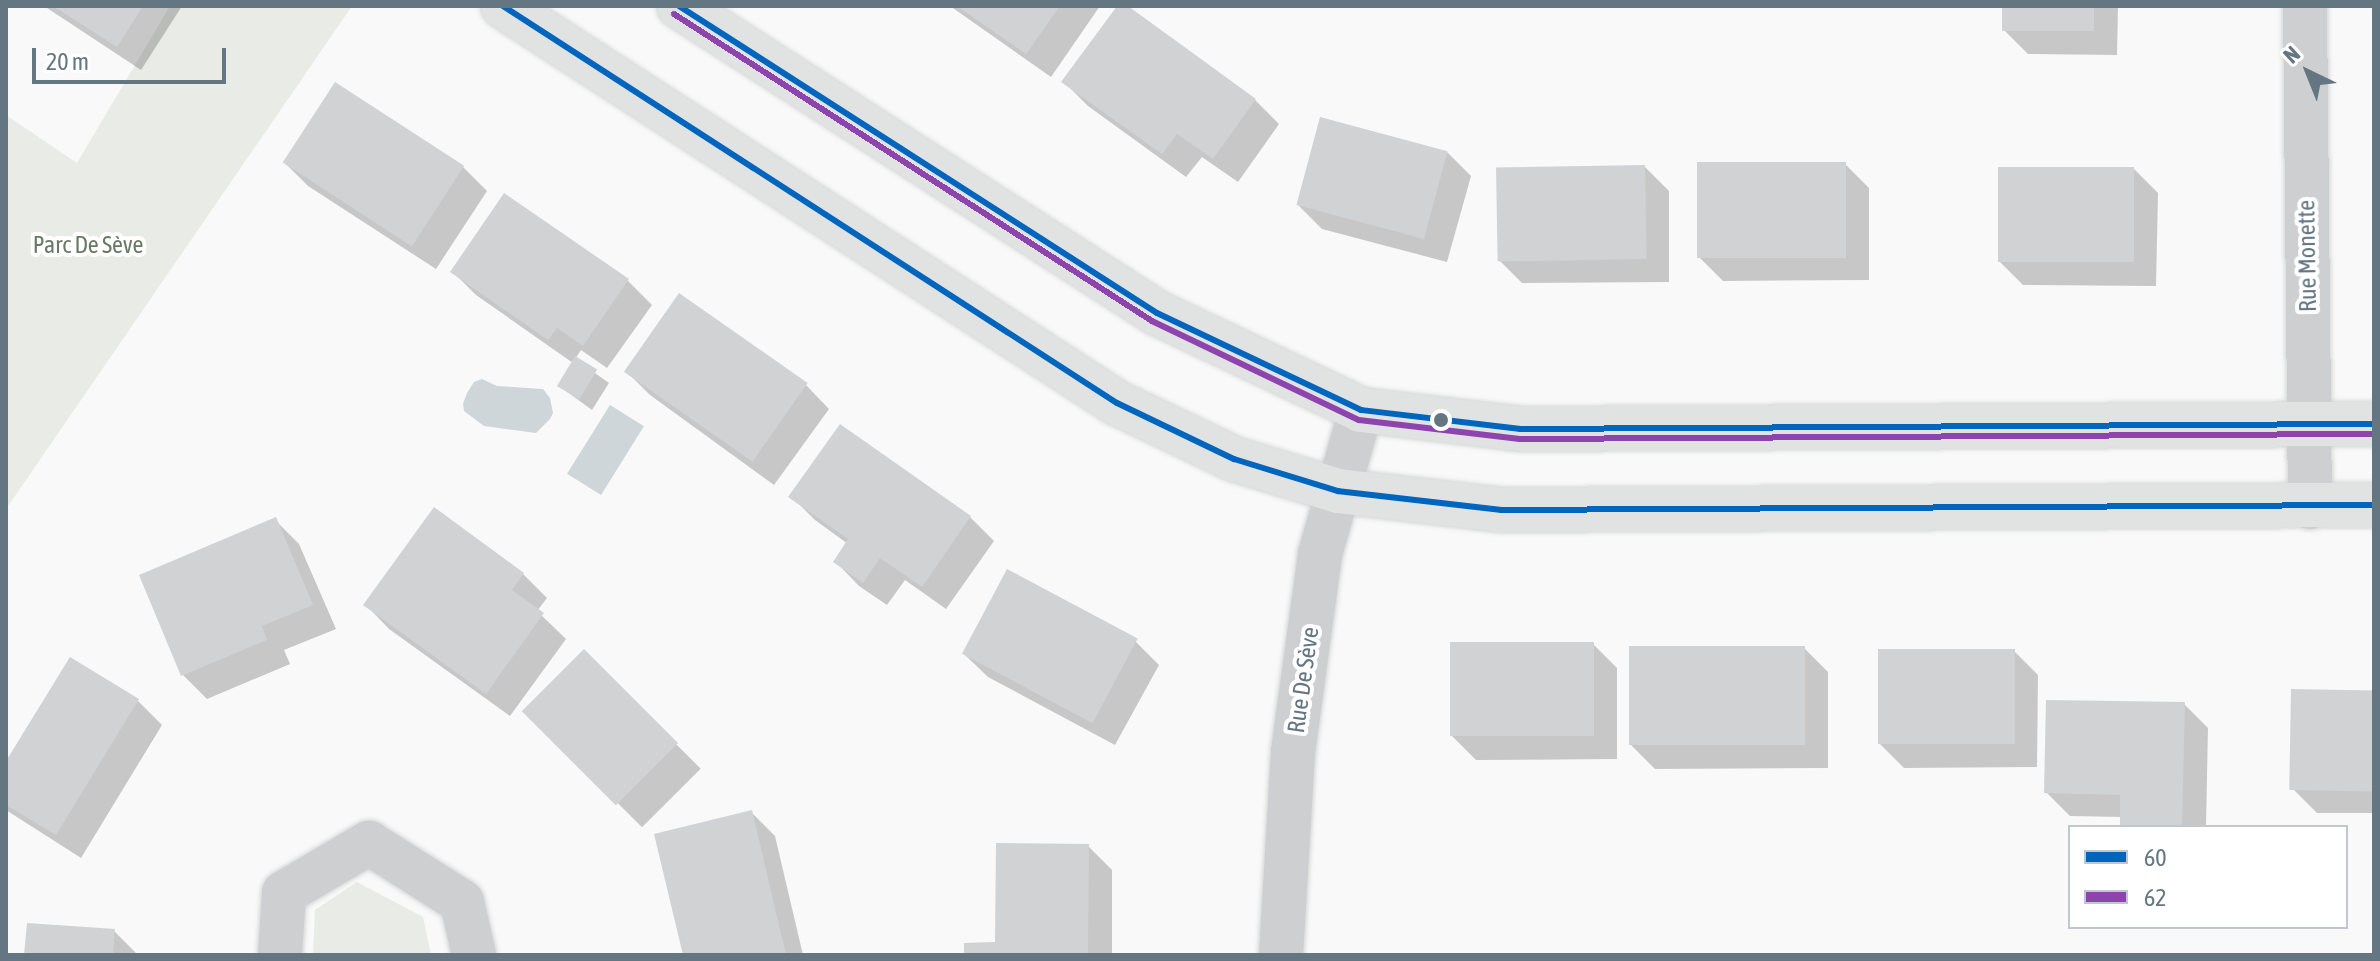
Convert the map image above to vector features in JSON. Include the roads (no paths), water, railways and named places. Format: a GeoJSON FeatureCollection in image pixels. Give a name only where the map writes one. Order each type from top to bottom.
{"type":"FeatureCollection","features":[{"type":"Feature","properties":{"kind":"street"},"geometry":{"type":"LineString","coordinates":[[503,6],[1117,403],[1234,459],[1338,491],[1501,510],[2374,505]]}},
{"type":"Feature","properties":{"kind":"street"},"geometry":{"type":"LineString","coordinates":[[679,6],[1133,300],[1207,339],[1361,410],[1520,429],[2374,424]]}},
{"type":"Feature","properties":{"kind":"street","name":"Rue Monette"},"geometry":{"type":"LineString","coordinates":[[2305,6],[2310,507]]}},
{"type":"Feature","properties":{"kind":"street","name":"Rue De Sève"},"geometry":{"type":"LineString","coordinates":[[1281,955],[1293,752],[1320,554],[1361,410]]}},
{"type":"Feature","properties":{"kind":"street"},"geometry":{"type":"LineString","coordinates":[[280,955],[284,893],[369,843],[462,902],[474,955]]}},
{"type":"Feature","properties":{"kind":"park label","name":"Parc De Sève"},"geometry":{"type":"Point","coordinates":[88,245]}}]}
